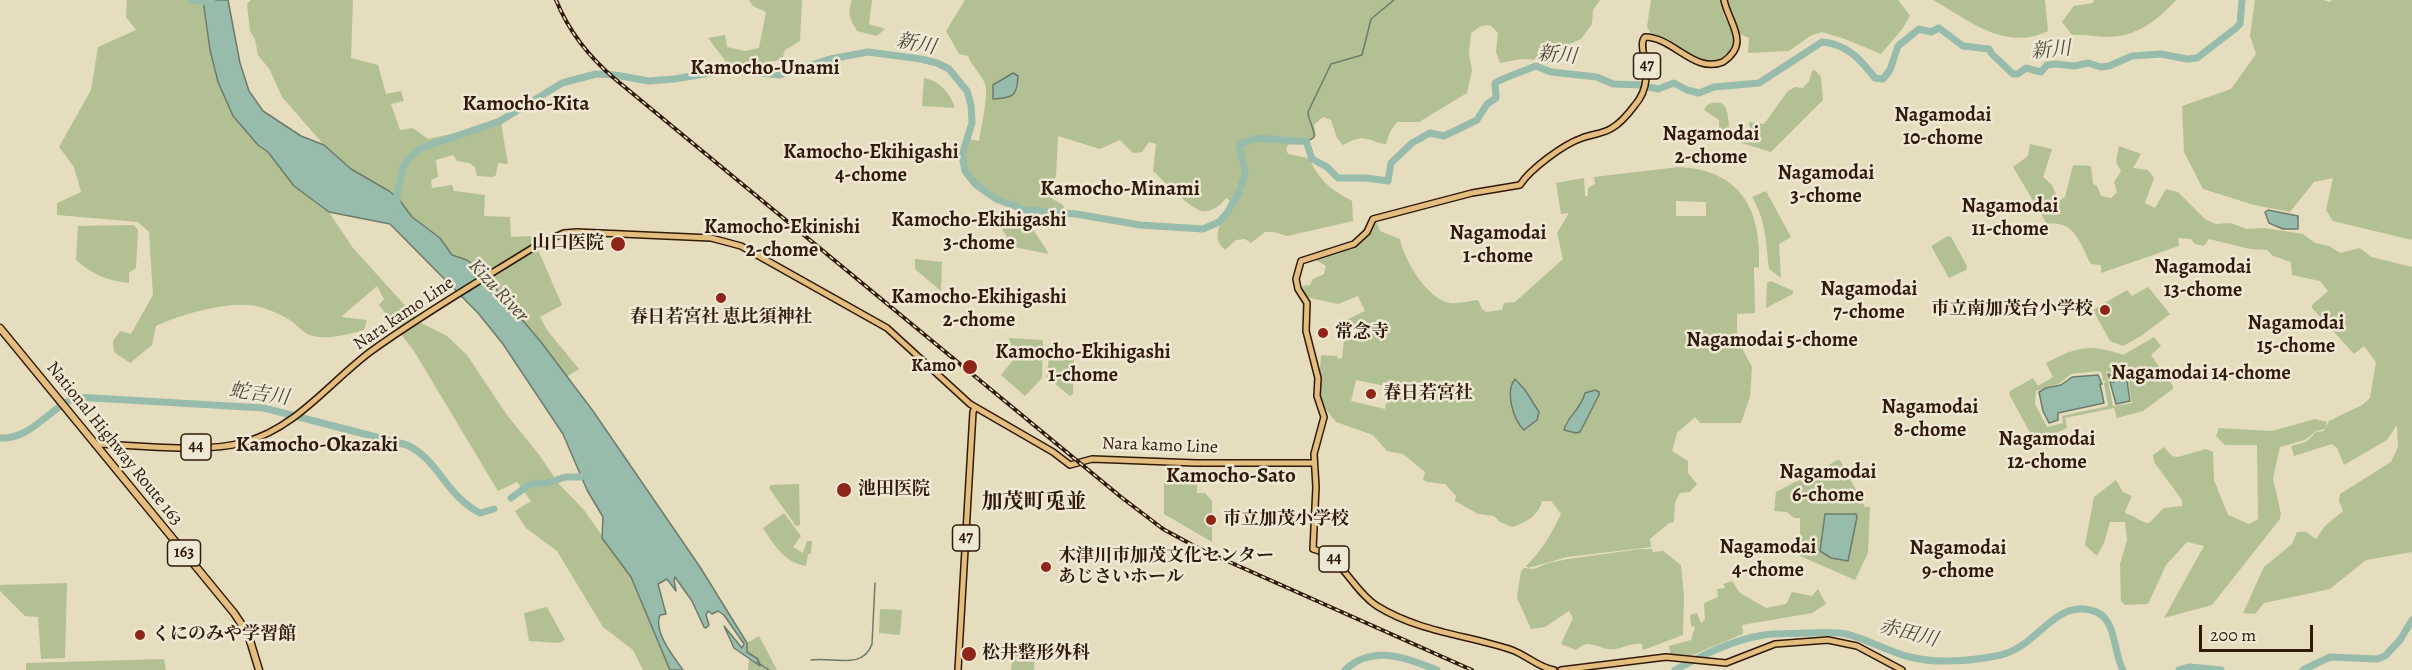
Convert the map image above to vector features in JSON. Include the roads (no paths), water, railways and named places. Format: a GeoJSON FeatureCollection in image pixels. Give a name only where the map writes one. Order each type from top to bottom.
{"type":"FeatureCollection","features":[{"type":"Feature","properties":{"kind":"highway","name":"National Highway Route 163"},"geometry":{"type":"LineString","coordinates":[[0,328],[242,624],[254,649],[259,670]]}},
{"type":"Feature","properties":{"kind":"main road","name":"47"},"geometry":{"type":"LineString","coordinates":[[1314,463],[1315,445],[1324,417],[1317,396],[1318,378],[1306,331],[1307,303],[1296,284],[1301,261],[1354,244],[1367,232],[1372,219],[1472,193],[1520,185],[1527,174],[1576,140],[1614,128],[1633,108],[1645,90],[1647,67],[1641,46],[1645,37],[1651,37],[1704,64],[1723,62],[1736,49],[1738,39],[1726,12],[1724,0]]}},
{"type":"Feature","properties":{"kind":"main road","name":"Nara kamo Line"},"geometry":{"type":"LineString","coordinates":[[94,444],[221,447],[260,438],[298,414],[369,353],[399,333],[536,245],[554,236],[577,232],[711,238],[741,246],[887,328],[975,407],[1073,465],[1092,459],[1196,463],[1314,463]]}},
{"type":"Feature","properties":{"kind":"main road","name":"47"},"geometry":{"type":"LineString","coordinates":[[958,670],[968,478],[975,407]]}},
{"type":"Feature","properties":{"kind":"main road","name":"44"},"geometry":{"type":"LineString","coordinates":[[1314,463],[1316,479],[1313,549],[1333,558],[1366,597],[1377,606],[1420,626],[1510,650],[1554,670]]}},
{"type":"Feature","properties":{"kind":"main road"},"geometry":{"type":"LineString","coordinates":[[1561,670],[1641,658],[1684,658],[1706,662],[1732,662],[1782,642],[1828,640],[1857,646],[1902,670]]}},
{"type":"Feature","properties":{"kind":"waterway"},"geometry":{"type":"LineString","coordinates":[[191,0],[212,2]]}},
{"type":"Feature","properties":{"kind":"waterway"},"geometry":{"type":"LineString","coordinates":[[1307,142],[1314,137],[1308,112],[1331,64],[1362,55],[1371,19],[1394,0]]}},
{"type":"Feature","properties":{"kind":"waterway","name":"新川"},"geometry":{"type":"LineString","coordinates":[[1649,87],[1658,89],[1674,83],[1699,93],[1714,87],[1759,83],[1822,42],[1846,49],[1875,78],[1883,79],[1890,70],[1898,46],[1919,29],[1931,32],[1939,28],[1963,46],[1989,49],[2013,74],[2018,74],[2026,68],[2041,72],[2047,65],[2056,64],[2075,66],[2088,63],[2101,67],[2109,66],[2132,56],[2161,54],[2187,59],[2197,58],[2240,24],[2242,0]]}},
{"type":"Feature","properties":{"kind":"waterway","name":"新川"},"geometry":{"type":"LineString","coordinates":[[397,206],[397,194],[403,168],[407,160],[419,149],[500,121],[562,83],[596,74],[649,81],[729,70],[780,75],[830,59],[868,52],[937,63],[949,69],[967,91],[971,105],[972,123],[962,155],[965,171],[976,185],[996,199],[1026,210],[1076,214],[1140,225],[1203,229],[1219,222],[1239,192],[1245,174],[1240,145],[1247,141],[1264,138],[1306,141],[1312,159],[1327,167],[1338,178],[1388,181],[1391,163],[1412,143],[1430,133],[1444,136],[1477,120],[1487,104],[1496,98],[1495,83],[1536,66],[1551,72],[1597,77],[1613,84],[1643,85]]}},
{"type":"Feature","properties":{"kind":"waterway","name":"蛇吉川"},"geometry":{"type":"LineString","coordinates":[[0,438],[11,437],[31,429],[76,397],[264,408],[407,445],[427,459],[468,506],[480,513],[494,509]]}},
{"type":"Feature","properties":{"kind":"waterway","name":"蛇吉川"},"geometry":{"type":"LineString","coordinates":[[511,498],[529,485],[590,474]]}},
{"type":"Feature","properties":{"kind":"waterway"},"geometry":{"type":"LineString","coordinates":[[811,660],[855,660],[868,652],[872,644],[875,583]]}},
{"type":"Feature","properties":{"kind":"waterway","name":"赤田川"},"geometry":{"type":"LineString","coordinates":[[1675,670],[1729,644],[1752,637],[1779,634],[1831,632],[1846,634],[1902,655],[1920,659],[1953,661],[1986,658],[2010,652],[2023,645],[2054,619],[2076,609],[2099,613],[2105,619],[2110,626],[2123,670]]}},
{"type":"Feature","properties":{"kind":"waterway","name":"赤田川"},"geometry":{"type":"LineString","coordinates":[[2303,670],[2330,657],[2377,659],[2385,656],[2400,640],[2412,620]]}},
{"type":"Feature","properties":{"kind":"waterway","name":"赤田川"},"geometry":{"type":"LineString","coordinates":[[1345,670],[1356,662],[1378,655],[1402,658],[1437,670]]}},
{"type":"Feature","properties":{"kind":"waterway"},"geometry":{"type":"LineString","coordinates":[[757,662],[769,670]]}},
{"type":"Feature","properties":{"kind":"waterway","name":"赤田川"},"geometry":{"type":"LineString","coordinates":[[2179,670],[2190,667],[2221,670]]}},
{"type":"Feature","properties":{"kind":"railway"},"geometry":{"type":"LineString","coordinates":[[556,0],[567,23],[581,43],[615,79],[1121,497],[1163,529],[1198,548],[1472,670]]}},
{"type":"Feature","properties":{"kind":"place","name":"山口医院"},"geometry":{"type":"Point","coordinates":[618,244]}},
{"type":"Feature","properties":{"kind":"place","name":"春日若宮社 恵比須神社"},"geometry":{"type":"Point","coordinates":[721,298]}},
{"type":"Feature","properties":{"kind":"place","name":"市立南加茂台小学校"},"geometry":{"type":"Point","coordinates":[2105,310]}},
{"type":"Feature","properties":{"kind":"place","name":"常念寺"},"geometry":{"type":"Point","coordinates":[1323,333]}},
{"type":"Feature","properties":{"kind":"place","name":"Kamo"},"geometry":{"type":"Point","coordinates":[970,367]}},
{"type":"Feature","properties":{"kind":"place","name":"春日若宮社"},"geometry":{"type":"Point","coordinates":[1371,394]}},
{"type":"Feature","properties":{"kind":"place","name":"池田医院"},"geometry":{"type":"Point","coordinates":[844,490]}},
{"type":"Feature","properties":{"kind":"place","name":"市立加茂小学校"},"geometry":{"type":"Point","coordinates":[1211,520]}},
{"type":"Feature","properties":{"kind":"place","name":"木津川市加茂文化センター あじさいホール"},"geometry":{"type":"Point","coordinates":[1046,567]}},
{"type":"Feature","properties":{"kind":"place","name":"くにのみや学習館"},"geometry":{"type":"Point","coordinates":[140,635]}},
{"type":"Feature","properties":{"kind":"place","name":"松井整形外科"},"geometry":{"type":"Point","coordinates":[969,654]}},
{"type":"Feature","properties":{"kind":"district","name":"Kamocho-Unami"},"geometry":{"type":"Point","coordinates":[765,69]}},
{"type":"Feature","properties":{"kind":"district","name":"Kamocho-Kita"},"geometry":{"type":"Point","coordinates":[526,105]}},
{"type":"Feature","properties":{"kind":"district","name":"Nagamodai 10-chome"},"geometry":{"type":"Point","coordinates":[1943,128]}},
{"type":"Feature","properties":{"kind":"district","name":"Nagamodai 2-chome"},"geometry":{"type":"Point","coordinates":[1711,146]}},
{"type":"Feature","properties":{"kind":"district","name":"Kamocho-Ekihigashi 4-chome"},"geometry":{"type":"Point","coordinates":[871,164]}},
{"type":"Feature","properties":{"kind":"district","name":"Nagamodai 3-chome"},"geometry":{"type":"Point","coordinates":[1826,186]}},
{"type":"Feature","properties":{"kind":"district","name":"Kamocho-Minami"},"geometry":{"type":"Point","coordinates":[1120,190]}},
{"type":"Feature","properties":{"kind":"district","name":"Nagamodai 11-chome"},"geometry":{"type":"Point","coordinates":[2010,218]}},
{"type":"Feature","properties":{"kind":"district","name":"Kamocho-Ekihigashi 3-chome"},"geometry":{"type":"Point","coordinates":[979,232]}},
{"type":"Feature","properties":{"kind":"district","name":"Kamocho-Ekinishi 2-chome"},"geometry":{"type":"Point","coordinates":[782,240]}},
{"type":"Feature","properties":{"kind":"district","name":"Nagamodai 1-chome"},"geometry":{"type":"Point","coordinates":[1498,246]}},
{"type":"Feature","properties":{"kind":"district","name":"Nagamodai 13-chome"},"geometry":{"type":"Point","coordinates":[2203,280]}},
{"type":"Feature","properties":{"kind":"district","name":"Nagamodai 7-chome"},"geometry":{"type":"Point","coordinates":[1869,302]}},
{"type":"Feature","properties":{"kind":"district","name":"Kamocho-Ekihigashi 2-chome"},"geometry":{"type":"Point","coordinates":[979,310]}},
{"type":"Feature","properties":{"kind":"district","name":"Nagamodai 15-chome"},"geometry":{"type":"Point","coordinates":[2296,336]}},
{"type":"Feature","properties":{"kind":"district","name":"Nagamodai 5-chome"},"geometry":{"type":"Point","coordinates":[1772,341]}},
{"type":"Feature","properties":{"kind":"district","name":"Kamocho-Ekihigashi 1-chome"},"geometry":{"type":"Point","coordinates":[1083,364]}},
{"type":"Feature","properties":{"kind":"district","name":"Nagamodai 14-chome"},"geometry":{"type":"Point","coordinates":[2201,374]}},
{"type":"Feature","properties":{"kind":"district","name":"Nagamodai 8-chome"},"geometry":{"type":"Point","coordinates":[1930,420]}},
{"type":"Feature","properties":{"kind":"district","name":"Kamocho-Okazaki"},"geometry":{"type":"Point","coordinates":[317,446]}},
{"type":"Feature","properties":{"kind":"district","name":"Nagamodai 12-chome"},"geometry":{"type":"Point","coordinates":[2047,452]}},
{"type":"Feature","properties":{"kind":"district","name":"Kamocho-Sato"},"geometry":{"type":"Point","coordinates":[1231,477]}},
{"type":"Feature","properties":{"kind":"district","name":"Nagamodai 6-chome"},"geometry":{"type":"Point","coordinates":[1828,484]}},
{"type":"Feature","properties":{"kind":"district","name":"加茂町兎並"},"geometry":{"type":"Point","coordinates":[1034,503]}},
{"type":"Feature","properties":{"kind":"district","name":"Nagamodai 4-chome"},"geometry":{"type":"Point","coordinates":[1768,560]}},
{"type":"Feature","properties":{"kind":"district","name":"Nagamodai 9-chome"},"geometry":{"type":"Point","coordinates":[1958,560]}},
{"type":"Feature","properties":{"kind":"water label","name":"Kizu River"},"geometry":{"type":"Point","coordinates":[498,291]}}]}
